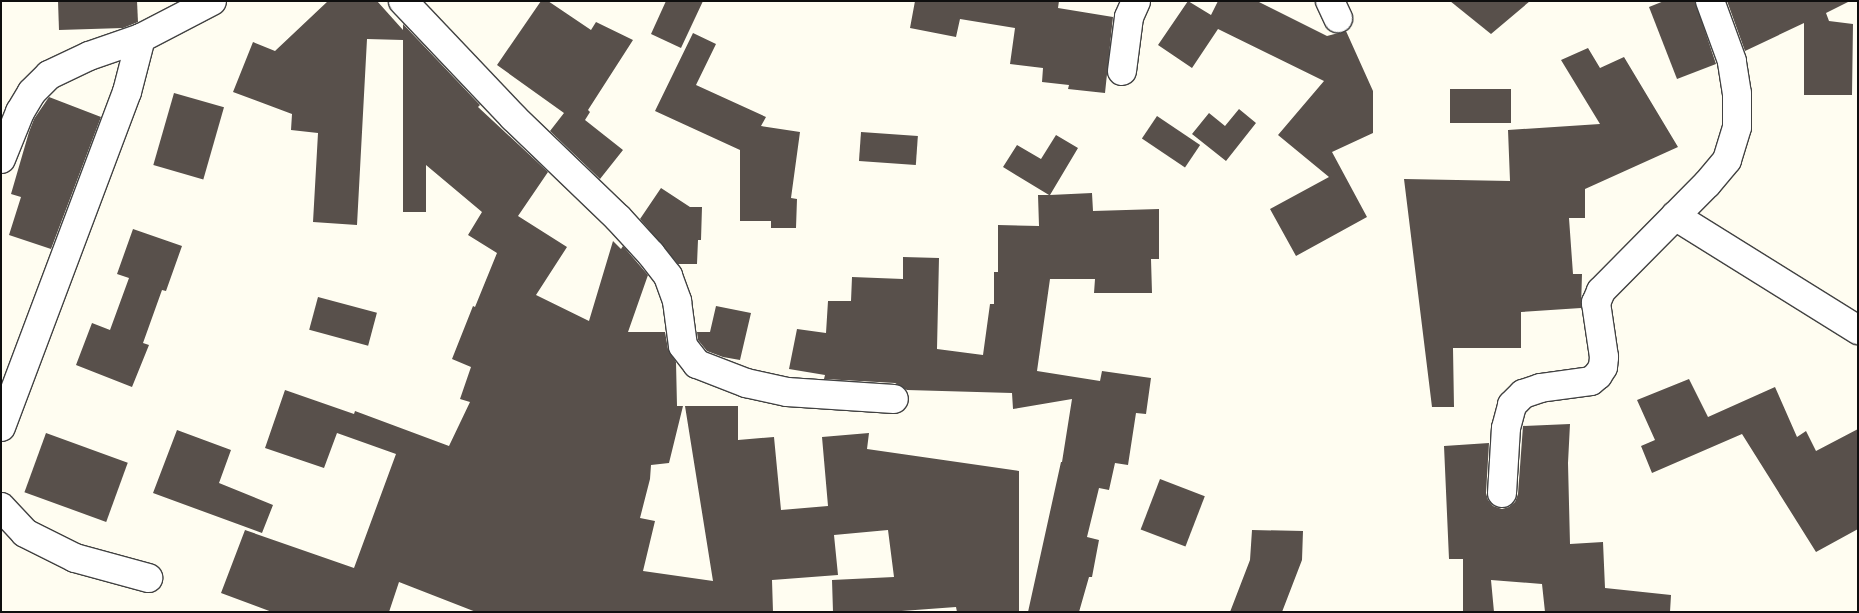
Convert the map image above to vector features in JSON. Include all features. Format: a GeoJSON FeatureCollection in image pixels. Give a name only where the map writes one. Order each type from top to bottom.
{"type":"FeatureCollection","features":[{"type":"Feature","properties":{"kind":"street"},"geometry":{"type":"LineString","coordinates":[[1,159],[20,112],[32,92],[49,75],[89,56],[141,38],[212,1]]}},
{"type":"Feature","properties":{"kind":"street"},"geometry":{"type":"LineString","coordinates":[[403,1],[513,117],[618,218],[651,254],[668,276],[677,301],[683,346],[697,364],[746,383],[788,392],[894,399]]}},
{"type":"Feature","properties":{"kind":"street"},"geometry":{"type":"LineString","coordinates":[[1122,71],[1129,17],[1136,1]]}},
{"type":"Feature","properties":{"kind":"street"},"geometry":{"type":"LineString","coordinates":[[1502,493],[1506,428],[1512,404],[1523,394],[1540,388],[1591,381],[1598,375],[1603,367],[1604,356],[1596,303],[1601,291],[1707,184],[1726,160],[1737,127],[1737,94],[1732,61],[1710,1]]}},
{"type":"Feature","properties":{"kind":"street"},"geometry":{"type":"LineString","coordinates":[[1,427],[120,110],[141,38]]}},
{"type":"Feature","properties":{"kind":"street"},"geometry":{"type":"LineString","coordinates":[[1675,216],[1858,330]]}},
{"type":"Feature","properties":{"kind":"street"},"geometry":{"type":"LineString","coordinates":[[1,507],[25,533],[75,558],[148,578]]}},
{"type":"Feature","properties":{"kind":"building"},"geometry":{"type":"Polygon","coordinates":[[[58,1],[137,1],[138,22],[123,28],[59,30],[58,1]]]}},
{"type":"Feature","properties":{"kind":"building"},"geometry":{"type":"Polygon","coordinates":[[[328,1],[377,1],[403,30],[403,24],[480,105],[478,107],[548,172],[518,216],[567,247],[536,295],[589,321],[613,241],[621,249],[623,246],[648,275],[628,332],[665,332],[668,349],[676,362],[677,406],[683,406],[669,463],[651,465],[650,479],[640,518],[655,521],[643,571],[713,581],[685,406],[738,406],[738,440],[774,437],[781,510],[828,506],[822,437],[869,433],[867,449],[1019,471],[1019,612],[957,612],[956,607],[888,612],[833,612],[832,580],[894,577],[888,530],[834,535],[838,575],[772,580],[773,612],[476,612],[399,582],[389,612],[272,612],[221,593],[245,530],[354,568],[396,454],[337,433],[324,468],[265,448],[285,390],[354,414],[355,411],[449,446],[470,402],[460,399],[471,367],[452,359],[497,253],[468,235],[482,212],[426,165],[426,212],[403,212],[403,40],[367,39],[357,225],[313,222],[318,133],[291,130],[292,114],[233,92],[253,42],[275,51],[328,1]]]}},
{"type":"Feature","properties":{"kind":"building"},"geometry":{"type":"Polygon","coordinates":[[[541,1],[548,1],[591,30],[596,22],[633,40],[588,110],[590,112],[585,120],[623,150],[600,179],[550,131],[564,113],[497,65],[541,1]]]}},
{"type":"Feature","properties":{"kind":"building"},"geometry":{"type":"Polygon","coordinates":[[[666,1],[703,1],[681,48],[651,34],[666,1]]]}},
{"type":"Feature","properties":{"kind":"building"},"geometry":{"type":"Polygon","coordinates":[[[915,1],[1059,1],[1058,8],[1113,17],[1105,93],[1068,89],[1069,85],[1042,82],[1043,68],[1010,64],[1015,28],[960,19],[956,37],[910,28],[915,1]]]}},
{"type":"Feature","properties":{"kind":"building"},"geometry":{"type":"Polygon","coordinates":[[[1188,1],[1211,15],[1218,1],[1257,1],[1327,36],[1346,31],[1373,91],[1373,133],[1332,152],[1367,217],[1296,256],[1270,209],[1329,177],[1278,135],[1324,81],[1218,29],[1192,68],[1158,45],[1188,1]]]}},
{"type":"Feature","properties":{"kind":"building"},"geometry":{"type":"Polygon","coordinates":[[[1450,1],[1530,1],[1491,34],[1450,1]]]}},
{"type":"Feature","properties":{"kind":"building"},"geometry":{"type":"Polygon","coordinates":[[[1664,1],[1695,1],[1716,64],[1677,79],[1649,7],[1664,1]]]}},
{"type":"Feature","properties":{"kind":"building"},"geometry":{"type":"Polygon","coordinates":[[[1727,1],[1850,1],[1826,13],[1829,21],[1853,24],[1852,95],[1804,95],[1804,23],[1745,51],[1727,1]]]}},
{"type":"Feature","properties":{"kind":"building"},"geometry":{"type":"Polygon","coordinates":[[[693,33],[716,44],[696,85],[766,117],[761,126],[800,132],[791,198],[797,199],[796,228],[771,228],[771,221],[740,221],[740,150],[655,111],[693,33]]]}},
{"type":"Feature","properties":{"kind":"building"},"geometry":{"type":"Polygon","coordinates":[[[1588,48],[1600,68],[1624,57],[1678,147],[1585,189],[1585,218],[1569,218],[1573,274],[1582,274],[1581,308],[1521,312],[1521,348],[1453,348],[1454,407],[1432,407],[1404,179],[1510,181],[1508,130],[1600,124],[1561,60],[1588,48]]]}},
{"type":"Feature","properties":{"kind":"building"},"geometry":{"type":"Polygon","coordinates":[[[1450,89],[1511,89],[1511,123],[1450,123],[1450,89]]]}},
{"type":"Feature","properties":{"kind":"building"},"geometry":{"type":"Polygon","coordinates":[[[174,93],[224,107],[203,179],[153,165],[174,93]]]}},
{"type":"Feature","properties":{"kind":"building"},"geometry":{"type":"Polygon","coordinates":[[[49,97],[101,117],[51,249],[9,235],[21,197],[11,194],[34,119],[49,97]]]}},
{"type":"Feature","properties":{"kind":"building"},"geometry":{"type":"Polygon","coordinates":[[[1239,109],[1256,123],[1226,161],[1192,134],[1209,113],[1225,126],[1239,109]]]}},
{"type":"Feature","properties":{"kind":"building"},"geometry":{"type":"Polygon","coordinates":[[[1157,116],[1200,145],[1185,167],[1142,138],[1157,116]]]}},
{"type":"Feature","properties":{"kind":"building"},"geometry":{"type":"Polygon","coordinates":[[[861,132],[918,136],[916,165],[859,161],[861,132]]]}},
{"type":"Feature","properties":{"kind":"building"},"geometry":{"type":"Polygon","coordinates":[[[1056,135],[1078,148],[1050,195],[1092,193],[1093,211],[1159,209],[1159,259],[1151,259],[1152,293],[1094,293],[1095,279],[1050,279],[1037,371],[1100,381],[1102,371],[1151,378],[1146,414],[1136,413],[1128,465],[1115,463],[1109,490],[1099,488],[1087,537],[1099,540],[1092,577],[1089,577],[1079,612],[1028,612],[1062,462],[1072,399],[1013,409],[1012,393],[907,390],[895,383],[824,379],[825,375],[789,369],[797,329],[826,333],[828,301],[851,301],[852,277],[903,279],[903,257],[939,258],[937,349],[983,355],[990,304],[994,304],[994,272],[998,272],[998,225],[1039,226],[1038,195],[1049,195],[1003,167],[1017,145],[1041,159],[1056,135]]]}},
{"type":"Feature","properties":{"kind":"building"},"geometry":{"type":"Polygon","coordinates":[[[661,188],[690,207],[702,207],[701,240],[698,240],[697,264],[678,264],[640,219],[661,188]]]}},
{"type":"Feature","properties":{"kind":"building"},"geometry":{"type":"Polygon","coordinates":[[[133,229],[182,246],[166,291],[162,290],[143,343],[149,345],[132,387],[76,365],[92,323],[110,330],[129,278],[117,274],[133,229]]]}},
{"type":"Feature","properties":{"kind":"building"},"geometry":{"type":"Polygon","coordinates":[[[318,297],[377,313],[368,346],[309,330],[318,297]]]}},
{"type":"Feature","properties":{"kind":"building"},"geometry":{"type":"Polygon","coordinates":[[[716,306],[751,313],[740,360],[723,357],[707,351],[698,340],[697,332],[710,332],[716,306]]]}},
{"type":"Feature","properties":{"kind":"building"},"geometry":{"type":"Polygon","coordinates":[[[1689,379],[1708,417],[1775,387],[1797,437],[1806,431],[1816,451],[1858,429],[1858,529],[1816,552],[1742,434],[1652,473],[1641,446],[1655,440],[1637,400],[1689,379]]]}},
{"type":"Feature","properties":{"kind":"building"},"geometry":{"type":"Polygon","coordinates":[[[1570,424],[1568,463],[1570,544],[1603,542],[1605,588],[1671,595],[1670,612],[1545,612],[1542,584],[1491,580],[1494,612],[1463,612],[1463,559],[1449,559],[1444,446],[1489,443],[1486,493],[1488,500],[1493,506],[1502,509],[1509,507],[1515,502],[1518,494],[1523,426],[1570,424]]]}},
{"type":"Feature","properties":{"kind":"building"},"geometry":{"type":"Polygon","coordinates":[[[177,430],[231,450],[219,483],[273,505],[262,533],[153,493],[177,430]]]}},
{"type":"Feature","properties":{"kind":"building"},"geometry":{"type":"Polygon","coordinates":[[[46,433],[128,463],[106,522],[24,492],[46,433]]]}},
{"type":"Feature","properties":{"kind":"building"},"geometry":{"type":"Polygon","coordinates":[[[1160,479],[1205,496],[1185,547],[1141,529],[1160,479]]]}},
{"type":"Feature","properties":{"kind":"building"},"geometry":{"type":"Polygon","coordinates":[[[1252,530],[1303,531],[1302,560],[1282,612],[1230,612],[1250,560],[1252,530]]]}}]}
